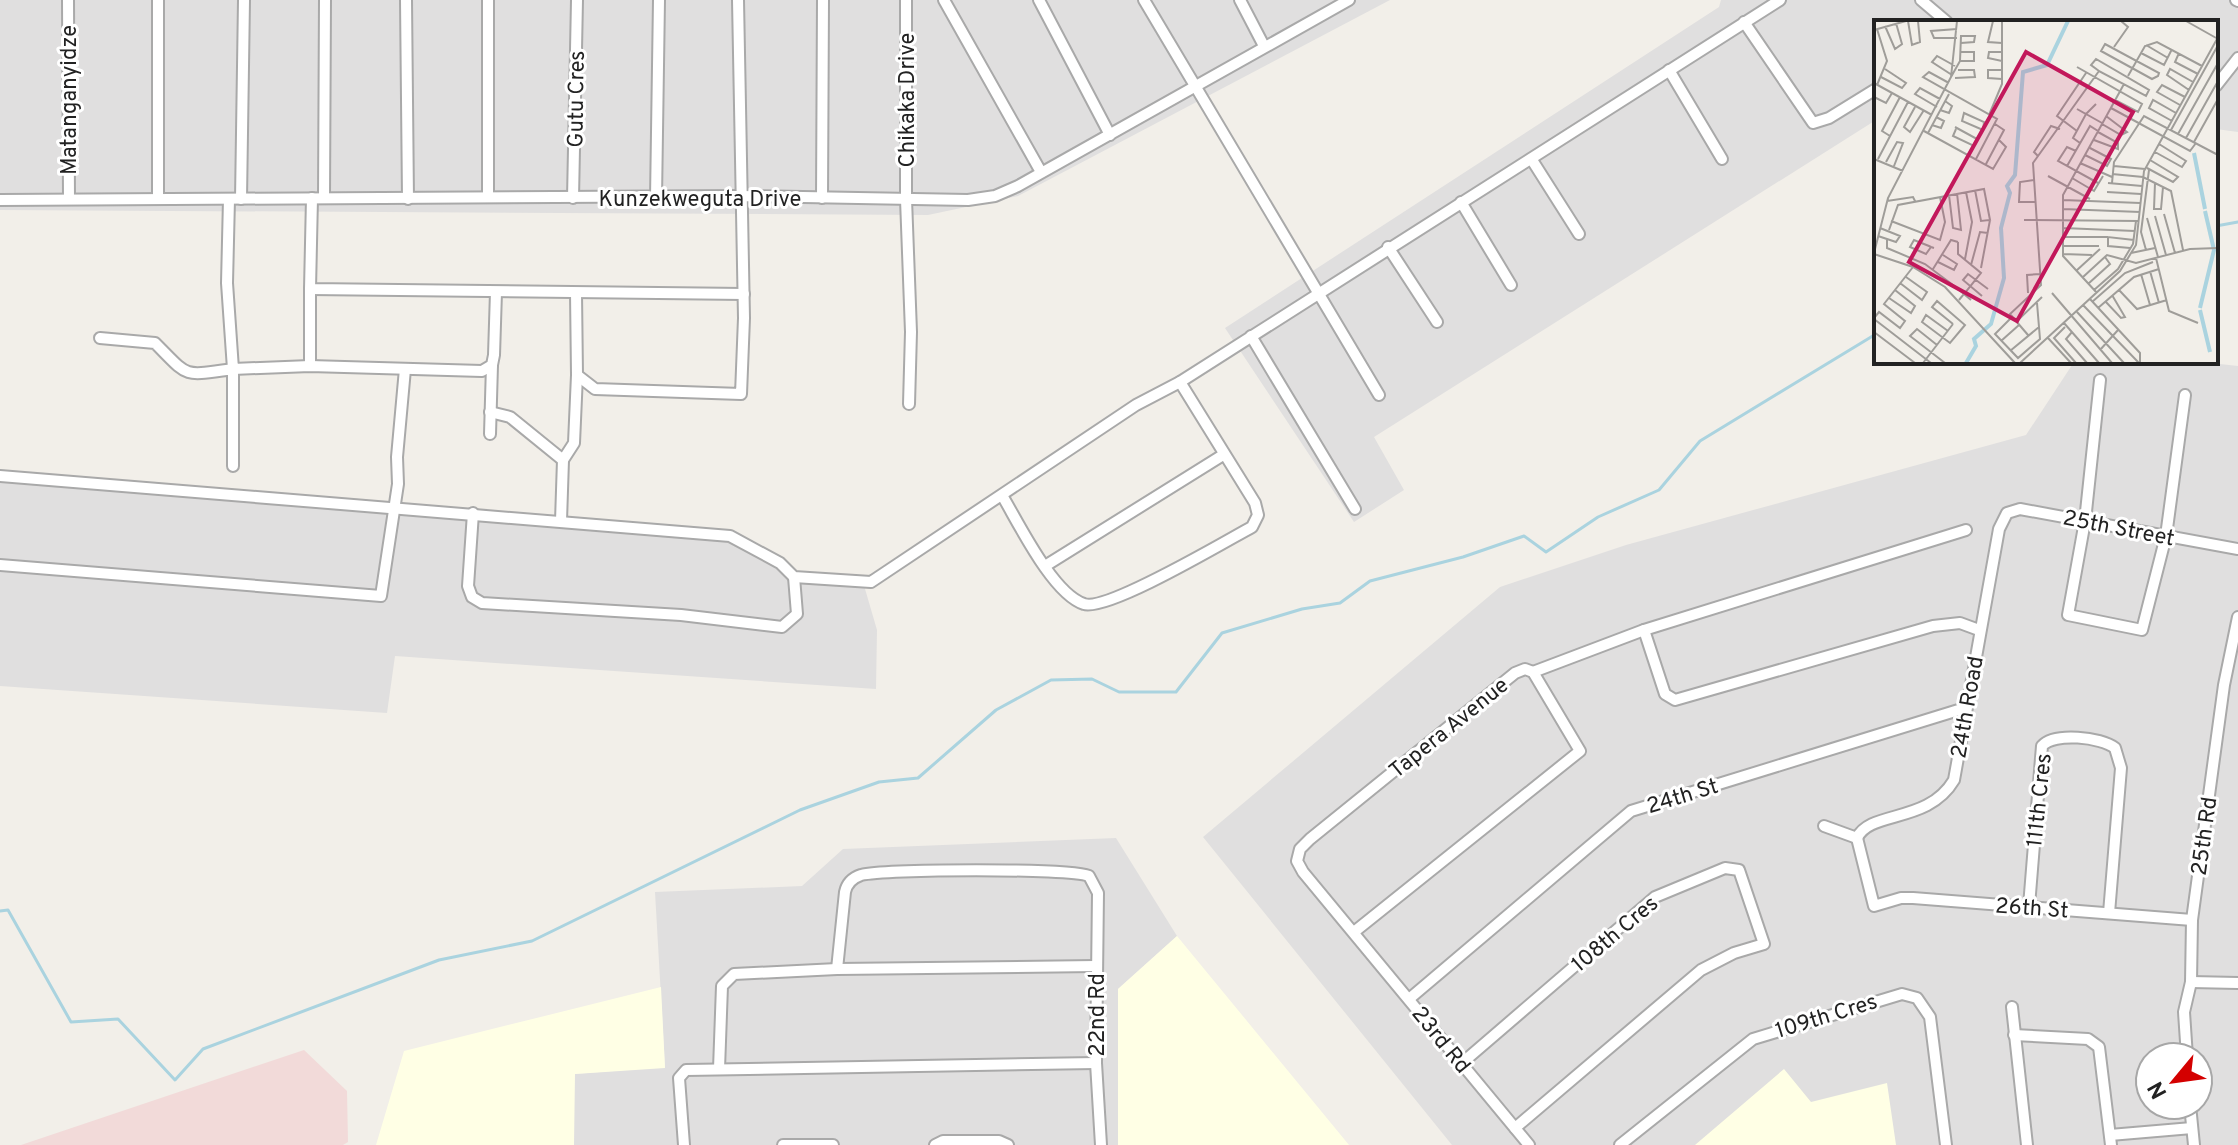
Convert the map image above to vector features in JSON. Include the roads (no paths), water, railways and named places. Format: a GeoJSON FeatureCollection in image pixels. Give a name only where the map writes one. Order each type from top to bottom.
{"type":"FeatureCollection","features":[{"type":"Feature","properties":{"kind":"street","name":"Matanganyidze"},"geometry":{"type":"LineString","coordinates":[[68,0],[69,199]]}},
{"type":"Feature","properties":{"kind":"street"},"geometry":{"type":"LineString","coordinates":[[158,0],[158,198]]}},
{"type":"Feature","properties":{"kind":"street"},"geometry":{"type":"LineString","coordinates":[[233,466],[233,369],[227,283],[235,199],[244,0]]}},
{"type":"Feature","properties":{"kind":"street"},"geometry":{"type":"LineString","coordinates":[[324,197],[325,0]]}},
{"type":"Feature","properties":{"kind":"street"},"geometry":{"type":"LineString","coordinates":[[406,0],[408,199]]}},
{"type":"Feature","properties":{"kind":"street"},"geometry":{"type":"LineString","coordinates":[[488,0],[488,197]]}},
{"type":"Feature","properties":{"kind":"street","name":"Gutu Cres"},"geometry":{"type":"LineString","coordinates":[[573,198],[577,0]]}},
{"type":"Feature","properties":{"kind":"street"},"geometry":{"type":"LineString","coordinates":[[656,198],[659,0]]}},
{"type":"Feature","properties":{"kind":"street"},"geometry":{"type":"LineString","coordinates":[[577,375],[595,389],[741,394],[744,388],[738,0]]}},
{"type":"Feature","properties":{"kind":"street"},"geometry":{"type":"LineString","coordinates":[[822,198],[823,0]]}},
{"type":"Feature","properties":{"kind":"street","name":"Chikaka Drive"},"geometry":{"type":"LineString","coordinates":[[906,0],[906,199],[911,332],[909,404]]}},
{"type":"Feature","properties":{"kind":"street"},"geometry":{"type":"LineString","coordinates":[[944,0],[1041,172]]}},
{"type":"Feature","properties":{"kind":"street"},"geometry":{"type":"LineString","coordinates":[[1039,0],[1110,135]]}},
{"type":"Feature","properties":{"kind":"street"},"geometry":{"type":"LineString","coordinates":[[1144,0],[1379,395]]}},
{"type":"Feature","properties":{"kind":"street"},"geometry":{"type":"LineString","coordinates":[[1240,0],[1264,46]]}},
{"type":"Feature","properties":{"kind":"street","name":"Kunzekweguta Drive"},"geometry":{"type":"LineString","coordinates":[[0,200],[742,196],[968,200],[995,196],[1194,88],[1335,3],[1349,0]]}},
{"type":"Feature","properties":{"kind":"street"},"geometry":{"type":"LineString","coordinates":[[794,577],[871,582],[1003,497],[1136,405],[1180,382],[1319,290],[1532,160],[1780,0]]}},
{"type":"Feature","properties":{"kind":"street"},"geometry":{"type":"LineString","coordinates":[[1921,0],[1945,20]]}},
{"type":"Feature","properties":{"kind":"street"},"geometry":{"type":"LineString","coordinates":[[1744,22],[1813,123],[1829,118],[1874,90]]}},
{"type":"Feature","properties":{"kind":"street"},"geometry":{"type":"LineString","coordinates":[[2218,84],[2238,62]]}},
{"type":"Feature","properties":{"kind":"street"},"geometry":{"type":"LineString","coordinates":[[1669,70],[1722,159]]}},
{"type":"Feature","properties":{"kind":"street"},"geometry":{"type":"LineString","coordinates":[[1532,160],[1579,234]]}},
{"type":"Feature","properties":{"kind":"street"},"geometry":{"type":"LineString","coordinates":[[310,366],[312,198]]}},
{"type":"Feature","properties":{"kind":"street"},"geometry":{"type":"LineString","coordinates":[[1461,202],[1511,285]]}},
{"type":"Feature","properties":{"kind":"street"},"geometry":{"type":"LineString","coordinates":[[1388,247],[1437,322]]}},
{"type":"Feature","properties":{"kind":"street"},"geometry":{"type":"LineString","coordinates":[[310,289],[744,294]]}},
{"type":"Feature","properties":{"kind":"street"},"geometry":{"type":"LineString","coordinates":[[490,434],[496,292]]}},
{"type":"Feature","properties":{"kind":"street"},"geometry":{"type":"LineString","coordinates":[[561,521],[563,460],[574,443],[576,293]]}},
{"type":"Feature","properties":{"kind":"street"},"geometry":{"type":"LineString","coordinates":[[1251,336],[1355,509]]}},
{"type":"Feature","properties":{"kind":"street"},"geometry":{"type":"LineString","coordinates":[[100,338],[155,343],[171,363],[181,370],[197,374],[233,369],[310,366],[482,371],[492,365]]}},
{"type":"Feature","properties":{"kind":"street"},"geometry":{"type":"LineString","coordinates":[[0,565],[381,596],[396,508],[405,369]]}},
{"type":"Feature","properties":{"kind":"street"},"geometry":{"type":"LineString","coordinates":[[2100,380],[2085,521],[2068,615],[2142,630],[2166,536],[2185,395]]}},
{"type":"Feature","properties":{"kind":"street"},"geometry":{"type":"LineString","coordinates":[[1003,497],[1045,566],[1070,595],[1085,605],[1097,604],[1155,580],[1252,527],[1258,515],[1255,503],[1180,382]]}},
{"type":"Feature","properties":{"kind":"street"},"geometry":{"type":"LineString","coordinates":[[490,412],[510,417],[563,460]]}},
{"type":"Feature","properties":{"kind":"street"},"geometry":{"type":"LineString","coordinates":[[1045,566],[1223,455]]}},
{"type":"Feature","properties":{"kind":"street"},"geometry":{"type":"LineString","coordinates":[[0,476],[473,513],[730,536],[780,563],[794,577],[797,614],[782,627],[681,615],[482,603],[472,597],[468,586],[473,513]]}},
{"type":"Feature","properties":{"kind":"street","name":"25th Street"},"geometry":{"type":"LineString","coordinates":[[2002,518],[2020,509],[2238,549]]}},
{"type":"Feature","properties":{"kind":"street","name":"24th Road"},"geometry":{"type":"LineString","coordinates":[[1857,838],[1864,827],[1918,811],[1947,792],[1954,780],[1979,630],[2002,518]]}},
{"type":"Feature","properties":{"kind":"street"},"geometry":{"type":"LineString","coordinates":[[1533,672],[1644,630],[1966,530]]}},
{"type":"Feature","properties":{"kind":"street","name":"25th Rd"},"geometry":{"type":"LineString","coordinates":[[2186,1041],[2184,1012],[2191,982],[2192,920],[2224,685],[2238,617]]}},
{"type":"Feature","properties":{"kind":"street"},"geometry":{"type":"LineString","coordinates":[[1644,630],[1665,694],[1675,700],[1933,626],[1960,623],[1979,630]]}},
{"type":"Feature","properties":{"kind":"street","name":"Tapera Avenue"},"geometry":{"type":"LineString","coordinates":[[1525,669],[1533,672],[1580,751],[1354,932],[1303,872],[1297,861],[1300,849],[1515,673],[1525,669]]}},
{"type":"Feature","properties":{"kind":"street","name":"24th St"},"geometry":{"type":"LineString","coordinates":[[1409,999],[1631,811],[1965,708]]}},
{"type":"Feature","properties":{"kind":"street","name":"111th Cres"},"geometry":{"type":"LineString","coordinates":[[2029,906],[2042,746],[2055,738],[2103,741],[2115,748],[2121,768],[2109,913]]}},
{"type":"Feature","properties":{"kind":"street"},"geometry":{"type":"LineString","coordinates":[[1824,826],[1857,838]]}},
{"type":"Feature","properties":{"kind":"street","name":"26th St"},"geometry":{"type":"LineString","coordinates":[[1857,838],[1874,906],[1901,898],[2192,920]]}},
{"type":"Feature","properties":{"kind":"street","name":"108th Cres"},"geometry":{"type":"LineString","coordinates":[[1462,1063],[1655,897],[1725,868],[1739,870],[1764,944],[1734,953],[1701,970],[1515,1128]]}},
{"type":"Feature","properties":{"kind":"street","name":"22nd Rd"},"geometry":{"type":"LineString","coordinates":[[837,969],[845,892],[850,882],[862,875],[1082,873],[1096,884],[1096,1063],[1101,1145]]}},
{"type":"Feature","properties":{"kind":"street","name":"23rd Rd"},"geometry":{"type":"LineString","coordinates":[[1354,932],[1529,1145]]}},
{"type":"Feature","properties":{"kind":"street"},"geometry":{"type":"LineString","coordinates":[[719,1069],[722,986],[726,978],[734,974],[837,969],[1096,966]]}},
{"type":"Feature","properties":{"kind":"street"},"geometry":{"type":"LineString","coordinates":[[2191,982],[2238,983]]}},
{"type":"Feature","properties":{"kind":"street","name":"109th Cres"},"geometry":{"type":"LineString","coordinates":[[1620,1145],[1753,1039],[1902,994],[1917,998],[1930,1017],[1946,1145]]}},
{"type":"Feature","properties":{"kind":"street"},"geometry":{"type":"LineString","coordinates":[[2012,1007],[2027,1145]]}},
{"type":"Feature","properties":{"kind":"street"},"geometry":{"type":"LineString","coordinates":[[2014,1035],[2094,1042],[2101,1056],[2111,1140],[2192,1128]]}},
{"type":"Feature","properties":{"kind":"street"},"geometry":{"type":"LineString","coordinates":[[684,1145],[679,1078],[686,1070],[1096,1063]]}},
{"type":"Feature","properties":{"kind":"street"},"geometry":{"type":"LineString","coordinates":[[2191,1121],[2194,1145]]}},
{"type":"Feature","properties":{"kind":"street"},"geometry":{"type":"LineString","coordinates":[[935,1145],[943,1141],[999,1141],[1008,1145]]}},
{"type":"Feature","properties":{"kind":"street"},"geometry":{"type":"LineString","coordinates":[[783,1145],[833,1145]]}},
{"type":"Feature","properties":{"kind":"waterway"},"geometry":{"type":"LineString","coordinates":[[2218,226],[2238,222]]}},
{"type":"Feature","properties":{"kind":"waterway"},"geometry":{"type":"LineString","coordinates":[[0,911],[8,910],[71,1022],[118,1019],[175,1080],[203,1049],[439,960],[532,941],[800,810],[879,782],[918,778],[996,710],[1051,680],[1092,679],[1119,692],[1176,692],[1222,633],[1302,609],[1340,603],[1370,581],[1463,557],[1524,536],[1546,552],[1598,517],[1659,490],[1700,441],[1874,335]]}}]}
